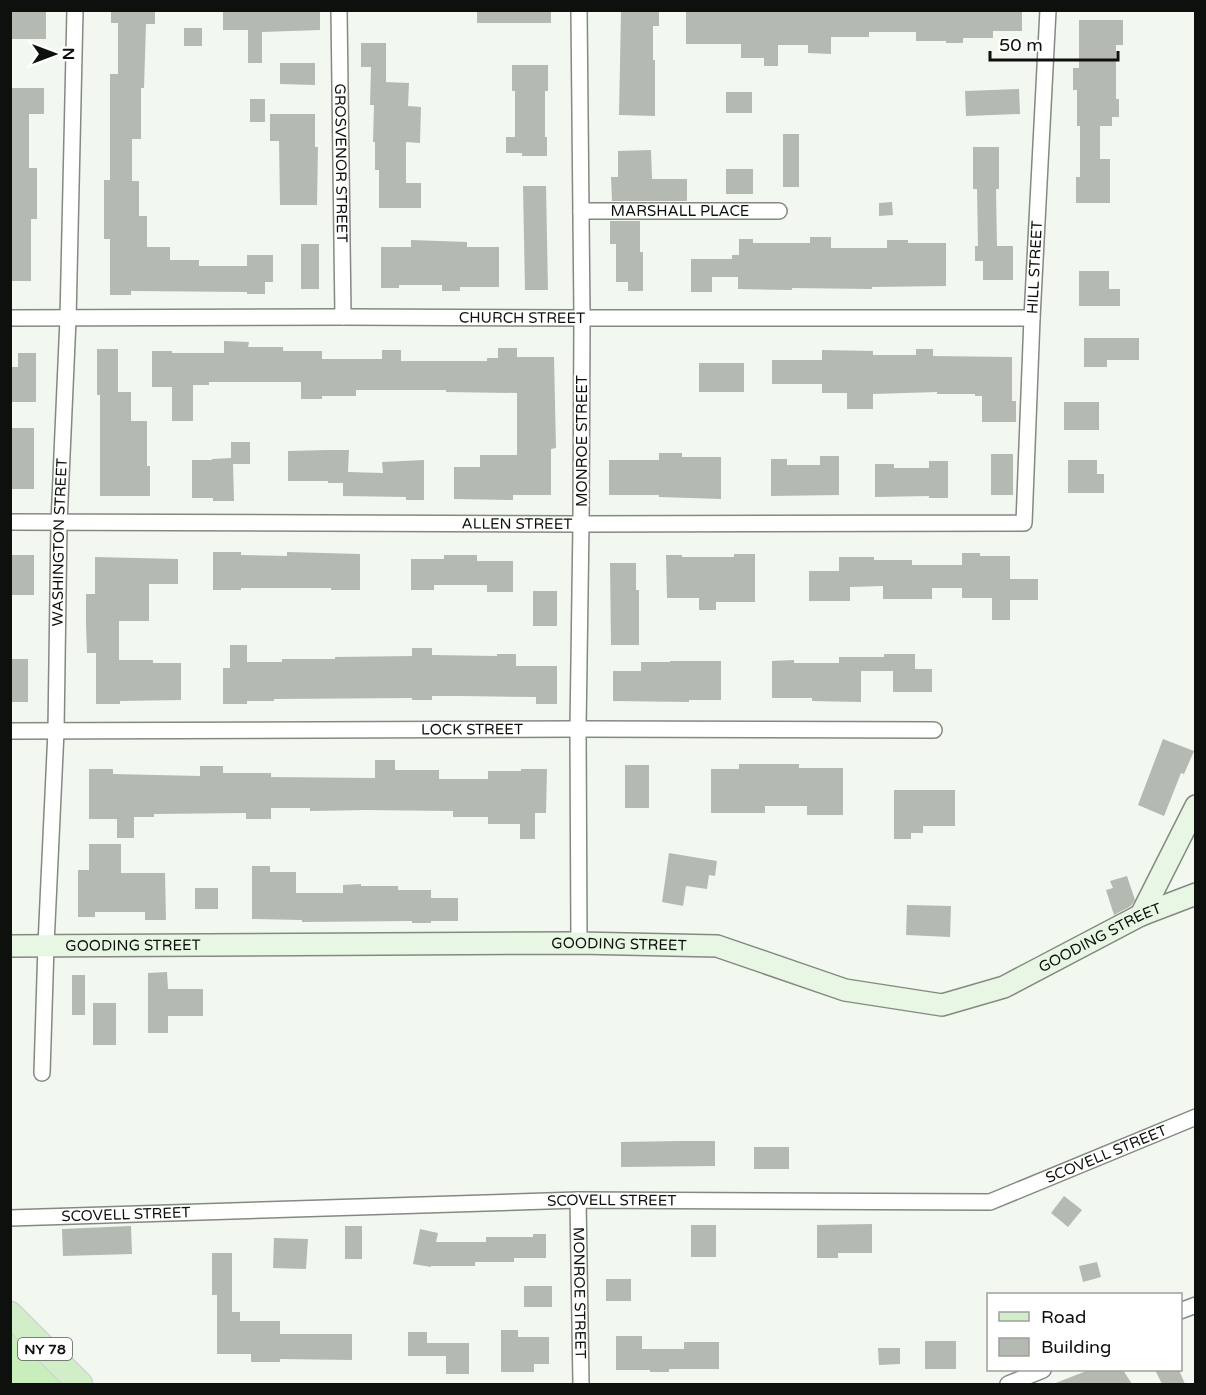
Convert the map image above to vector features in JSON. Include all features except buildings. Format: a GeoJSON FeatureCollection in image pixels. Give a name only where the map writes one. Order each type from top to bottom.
{"type":"FeatureCollection","features":[{"type":"Feature","properties":{"kind":"main road","name":"NY 78"},"geometry":{"type":"LineString","coordinates":[[10,1314],[80,1384]]}},
{"type":"Feature","properties":{"kind":"street","name":"WASHINGTON STREET"},"geometry":{"type":"LineString","coordinates":[[42,1073],[56,731],[59,523],[68,319],[75,10]]}},
{"type":"Feature","properties":{"kind":"street","name":"GROSVENOR STREET"},"geometry":{"type":"LineString","coordinates":[[339,10],[343,317]]}},
{"type":"Feature","properties":{"kind":"street","name":"MONROE STREET"},"geometry":{"type":"LineString","coordinates":[[579,10],[582,318],[578,729],[579,943]]}},
{"type":"Feature","properties":{"kind":"street","name":"HILL STREET"},"geometry":{"type":"LineString","coordinates":[[1024,523],[1048,10]]}},
{"type":"Feature","properties":{"kind":"street","name":"MARSHALL PLACE"},"geometry":{"type":"LineString","coordinates":[[581,211],[779,211]]}},
{"type":"Feature","properties":{"kind":"street","name":"CHURCH STREET"},"geometry":{"type":"LineString","coordinates":[[10,318],[1032,318]]}},
{"type":"Feature","properties":{"kind":"street","name":"ALLEN STREET"},"geometry":{"type":"LineString","coordinates":[[10,522],[1024,523]]}},
{"type":"Feature","properties":{"kind":"street","name":"LOCK STREET"},"geometry":{"type":"LineString","coordinates":[[10,731],[934,730]]}},
{"type":"Feature","properties":{"kind":"street"},"geometry":{"type":"LineString","coordinates":[[1141,915],[1196,806]]}},
{"type":"Feature","properties":{"kind":"street","name":"GOODING STREET"},"geometry":{"type":"LineString","coordinates":[[10,946],[579,943],[717,946],[844,990],[942,1005],[1004,987],[1141,915],[1196,894]]}},
{"type":"Feature","properties":{"kind":"street","name":"SCOVELL STREET"},"geometry":{"type":"LineString","coordinates":[[10,1218],[578,1200],[990,1202],[1196,1117]]}},
{"type":"Feature","properties":{"kind":"street","name":"MONROE STREET"},"geometry":{"type":"LineString","coordinates":[[578,1200],[581,1384]]}},
{"type":"Feature","properties":{"kind":"street"},"geometry":{"type":"LineString","coordinates":[[1008,1384],[1040,1371]]}},
{"type":"Feature","properties":{"kind":"green space"},"geometry":{"type":"Polygon","coordinates":[[[11,1323],[70,1384],[11,1384],[11,1323]]]}}]}
